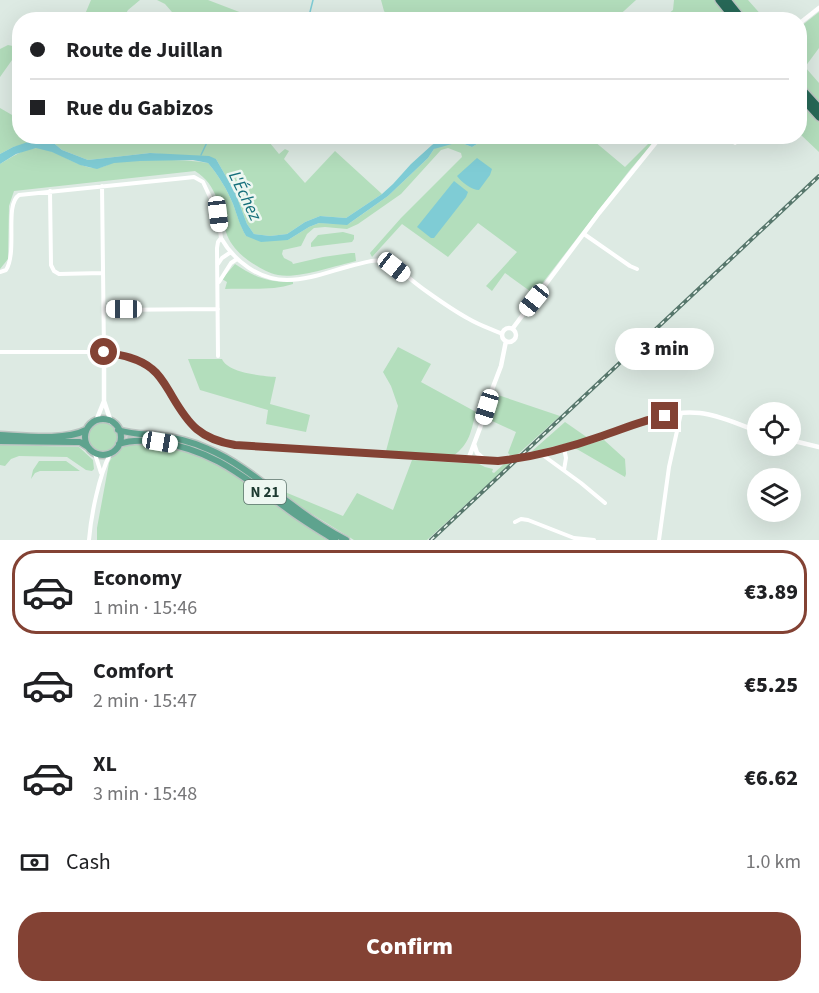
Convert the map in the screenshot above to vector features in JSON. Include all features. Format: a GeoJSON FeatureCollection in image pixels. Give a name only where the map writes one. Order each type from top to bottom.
{"type":"FeatureCollection","features":[{"type":"Feature","properties":{"kind":"highway"},"geometry":{"type":"LineString","coordinates":[[719,0],[729,12]]}},
{"type":"Feature","properties":{"kind":"highway"},"geometry":{"type":"LineString","coordinates":[[807,95],[819,108]]}},
{"type":"Feature","properties":{"kind":"highway"},"geometry":{"type":"LineString","coordinates":[[807,104],[819,117]]}},
{"type":"Feature","properties":{"kind":"main road"},"geometry":{"type":"LineString","coordinates":[[0,435],[76,435],[101,420],[111,422],[120,434],[117,448],[110,454],[100,455],[95,454],[84,444],[76,442],[0,441]]}},
{"type":"Feature","properties":{"kind":"main road","name":"N 21"},"geometry":{"type":"LineString","coordinates":[[118,429],[134,434],[178,439],[221,455],[247,471],[315,522],[346,540]]}},
{"type":"Feature","properties":{"kind":"main road"},"geometry":{"type":"LineString","coordinates":[[87,430],[85,438],[87,447]]}},
{"type":"Feature","properties":{"kind":"main road","name":"N 21"},"geometry":{"type":"LineString","coordinates":[[119,444],[134,440],[160,442],[209,456],[232,468],[290,511],[335,540]]}},
{"type":"Feature","properties":{"kind":"street"},"geometry":{"type":"LineString","coordinates":[[807,17],[819,8]]}},
{"type":"Feature","properties":{"kind":"street"},"geometry":{"type":"LineString","coordinates":[[513,328],[654,144]]}},
{"type":"Feature","properties":{"kind":"street"},"geometry":{"type":"LineString","coordinates":[[0,272],[6,270],[11,257],[12,206],[15,197],[19,195],[185,177],[198,178],[203,182],[218,214],[221,238],[237,259],[248,267],[266,276],[288,280],[373,261],[385,262],[470,320],[502,334],[506,341]]}},
{"type":"Feature","properties":{"kind":"street"},"geometry":{"type":"LineString","coordinates":[[102,186],[104,401],[111,422]]}},
{"type":"Feature","properties":{"kind":"street"},"geometry":{"type":"LineString","coordinates":[[50,191],[51,265],[54,271],[59,274],[103,273]]}},
{"type":"Feature","properties":{"kind":"street"},"geometry":{"type":"LineString","coordinates":[[584,234],[637,269]]}},
{"type":"Feature","properties":{"kind":"street"},"geometry":{"type":"LineString","coordinates":[[218,356],[217,248],[221,238]]}},
{"type":"Feature","properties":{"kind":"street"},"geometry":{"type":"LineString","coordinates":[[217,266],[222,258],[231,252]]}},
{"type":"Feature","properties":{"kind":"street"},"geometry":{"type":"LineString","coordinates":[[218,283],[231,263],[237,259]]}},
{"type":"Feature","properties":{"kind":"street"},"geometry":{"type":"LineString","coordinates":[[104,309],[218,309]]}},
{"type":"Feature","properties":{"kind":"street"},"geometry":{"type":"LineString","coordinates":[[502,334],[507,328],[513,328]]}},
{"type":"Feature","properties":{"kind":"street"},"geometry":{"type":"LineString","coordinates":[[506,341],[516,338],[513,328]]}},
{"type":"Feature","properties":{"kind":"street"},"geometry":{"type":"LineString","coordinates":[[468,460],[501,366],[506,341]]}},
{"type":"Feature","properties":{"kind":"street"},"geometry":{"type":"LineString","coordinates":[[0,352],[104,352],[129,357],[146,365],[160,376],[190,424],[206,436],[221,443],[235,445],[486,461],[543,454],[652,418],[681,413],[708,415],[747,427]]}},
{"type":"Feature","properties":{"kind":"street"},"geometry":{"type":"LineString","coordinates":[[96,421],[104,401]]}},
{"type":"Feature","properties":{"kind":"street"},"geometry":{"type":"LineString","coordinates":[[659,540],[669,467],[681,413]]}},
{"type":"Feature","properties":{"kind":"street"},"geometry":{"type":"LineString","coordinates":[[801,443],[819,447]]}},
{"type":"Feature","properties":{"kind":"street"},"geometry":{"type":"LineString","coordinates":[[474,444],[477,453],[486,461]]}},
{"type":"Feature","properties":{"kind":"street"},"geometry":{"type":"LineString","coordinates":[[564,448],[566,458],[564,470]]}},
{"type":"Feature","properties":{"kind":"street"},"geometry":{"type":"LineString","coordinates":[[95,454],[101,474]]}},
{"type":"Feature","properties":{"kind":"street"},"geometry":{"type":"LineString","coordinates":[[89,540],[101,474],[110,454]]}},
{"type":"Feature","properties":{"kind":"street"},"geometry":{"type":"LineString","coordinates":[[543,454],[605,503]]}},
{"type":"Feature","properties":{"kind":"street"},"geometry":{"type":"LineString","coordinates":[[515,522],[521,519],[528,520],[574,538],[594,540]]}},
{"type":"Feature","properties":{"kind":"green space"},"geometry":{"type":"Polygon","coordinates":[[[91,0],[140,0],[127,12],[86,12],[91,0]]]}},
{"type":"Feature","properties":{"kind":"green space"},"geometry":{"type":"Polygon","coordinates":[[[157,0],[208,0],[239,12],[172,12],[165,4],[157,0]]]}},
{"type":"Feature","properties":{"kind":"green space"},"geometry":{"type":"Polygon","coordinates":[[[381,0],[636,0],[623,12],[384,11],[381,0]]]}},
{"type":"Feature","properties":{"kind":"green space"},"geometry":{"type":"Polygon","coordinates":[[[674,0],[714,0],[724,12],[671,12],[674,0]]]}},
{"type":"Feature","properties":{"kind":"green space"},"geometry":{"type":"Polygon","coordinates":[[[732,0],[748,0],[759,12],[742,12],[732,0]]]}},
{"type":"Feature","properties":{"kind":"green space"},"geometry":{"type":"Polygon","coordinates":[[[819,12],[819,48],[807,64],[807,21],[819,12]]]}},
{"type":"Feature","properties":{"kind":"green space"},"geometry":{"type":"Polygon","coordinates":[[[8,45],[12,46],[12,60],[0,77],[0,49],[8,45]]]}},
{"type":"Feature","properties":{"kind":"green space"},"geometry":{"type":"Polygon","coordinates":[[[807,69],[819,83],[819,102],[807,88],[807,69]]]}},
{"type":"Feature","properties":{"kind":"green space"},"geometry":{"type":"Polygon","coordinates":[[[0,108],[12,115],[12,144],[29,144],[13,147],[0,154],[0,108]]]}},
{"type":"Feature","properties":{"kind":"green space"},"geometry":{"type":"Polygon","coordinates":[[[807,109],[819,122],[819,152],[807,141],[807,109]]]}},
{"type":"Feature","properties":{"kind":"green space"},"geometry":{"type":"Polygon","coordinates":[[[55,144],[271,144],[279,154],[285,149],[289,151],[284,159],[305,183],[335,151],[382,194],[346,218],[320,216],[305,222],[287,234],[270,236],[254,234],[247,224],[235,192],[216,159],[150,153],[88,160],[62,150],[55,144]]]}},
{"type":"Feature","properties":{"kind":"green space"},"geometry":{"type":"Polygon","coordinates":[[[464,144],[472,147],[477,144],[598,144],[625,167],[648,144],[652,144],[534,294],[505,273],[492,291],[486,286],[517,252],[478,223],[448,257],[402,224],[372,257],[370,253],[401,218],[462,157],[461,153],[448,148],[441,150],[401,194],[358,224],[347,229],[314,228],[307,234],[301,246],[283,250],[282,254],[293,264],[351,253],[355,253],[356,261],[286,276],[271,273],[252,263],[233,246],[226,232],[213,190],[209,183],[195,171],[14,191],[9,206],[8,259],[0,269],[0,164],[28,149],[45,149],[94,168],[116,162],[138,160],[208,163],[228,193],[246,236],[288,240],[319,223],[350,223],[388,196],[437,147],[464,144]]]}},
{"type":"Feature","properties":{"kind":"green space"},"geometry":{"type":"Polygon","coordinates":[[[343,232],[354,235],[352,242],[311,247],[311,243],[318,235],[343,232]]]}},
{"type":"Feature","properties":{"kind":"green space"},"geometry":{"type":"Polygon","coordinates":[[[235,264],[262,278],[293,282],[293,284],[268,288],[225,289],[227,282],[222,279],[235,264]]]}},
{"type":"Feature","properties":{"kind":"green space"},"geometry":{"type":"Polygon","coordinates":[[[398,347],[431,364],[421,382],[476,412],[466,442],[453,456],[386,451],[398,406],[383,372],[398,347]]]}},
{"type":"Feature","properties":{"kind":"green space"},"geometry":{"type":"Polygon","coordinates":[[[188,359],[222,359],[225,364],[238,371],[276,377],[270,404],[310,415],[306,432],[266,424],[268,410],[200,390],[188,359]]]}},
{"type":"Feature","properties":{"kind":"green space"},"geometry":{"type":"Polygon","coordinates":[[[498,395],[560,416],[517,455],[510,455],[508,453],[516,432],[492,421],[498,395]]]}},
{"type":"Feature","properties":{"kind":"green space"},"geometry":{"type":"Polygon","coordinates":[[[103,422],[109,423],[117,431],[117,443],[109,451],[103,452],[97,451],[89,443],[88,437],[89,431],[97,423],[103,422]]]}},
{"type":"Feature","properties":{"kind":"green space"},"geometry":{"type":"Polygon","coordinates":[[[565,422],[588,438],[531,452],[565,422]]]}},
{"type":"Feature","properties":{"kind":"green space"},"geometry":{"type":"Polygon","coordinates":[[[604,440],[625,459],[625,477],[575,448],[604,440]]]}},
{"type":"Feature","properties":{"kind":"green space"},"geometry":{"type":"Polygon","coordinates":[[[135,443],[175,448],[224,467],[327,540],[97,540],[97,528],[109,463],[119,450],[135,443]]]}},
{"type":"Feature","properties":{"kind":"green space"},"geometry":{"type":"Polygon","coordinates":[[[0,445],[79,447],[93,460],[94,469],[86,470],[67,457],[19,456],[11,459],[5,466],[0,465],[0,445]]]}},
{"type":"Feature","properties":{"kind":"green space"},"geometry":{"type":"Polygon","coordinates":[[[412,460],[479,464],[493,469],[494,473],[504,464],[511,463],[427,540],[354,540],[294,503],[280,490],[343,516],[357,493],[393,510],[412,460]]]}},
{"type":"Feature","properties":{"kind":"green space"},"geometry":{"type":"Polygon","coordinates":[[[39,461],[66,461],[80,471],[40,471],[35,473],[31,479],[33,470],[39,461]]]}},
{"type":"Feature","properties":{"kind":"water"},"geometry":{"type":"Polygon","coordinates":[[[22,144],[55,144],[62,150],[88,160],[150,153],[209,156],[216,159],[235,192],[247,224],[254,234],[270,236],[287,234],[305,222],[320,216],[346,218],[382,194],[432,145],[452,144],[434,149],[428,158],[388,196],[347,225],[319,223],[288,240],[261,242],[246,236],[228,193],[208,163],[193,160],[140,161],[114,163],[97,169],[36,148],[16,154],[0,164],[0,154],[22,144]]]}},
{"type":"Feature","properties":{"kind":"water"},"geometry":{"type":"Polygon","coordinates":[[[477,158],[492,169],[479,190],[473,189],[457,176],[477,158]]]}},
{"type":"Feature","properties":{"kind":"water"},"geometry":{"type":"Polygon","coordinates":[[[454,181],[468,192],[466,197],[434,238],[431,238],[417,227],[454,181]]]}},
{"type":"Feature","properties":{"kind":"waterway"},"geometry":{"type":"LineString","coordinates":[[310,12],[313,0]]}},
{"type":"Feature","properties":{"kind":"waterway"},"geometry":{"type":"LineString","coordinates":[[201,155],[206,144]]}},
{"type":"Feature","properties":{"kind":"railway"},"geometry":{"type":"LineString","coordinates":[[431,540],[819,176]]}},
{"type":"Feature","properties":{"kind":"route"},"geometry":{"type":"LineString","coordinates":[[104,352],[129,357],[146,365],[160,376],[190,424],[206,436],[221,443],[235,445],[498,461],[543,454],[652,418],[665,416]]}},
{"type":"Feature","properties":{"kind":"water label","name":"L'Échez"},"geometry":{"type":"Point","coordinates":[245,196]}}]}
